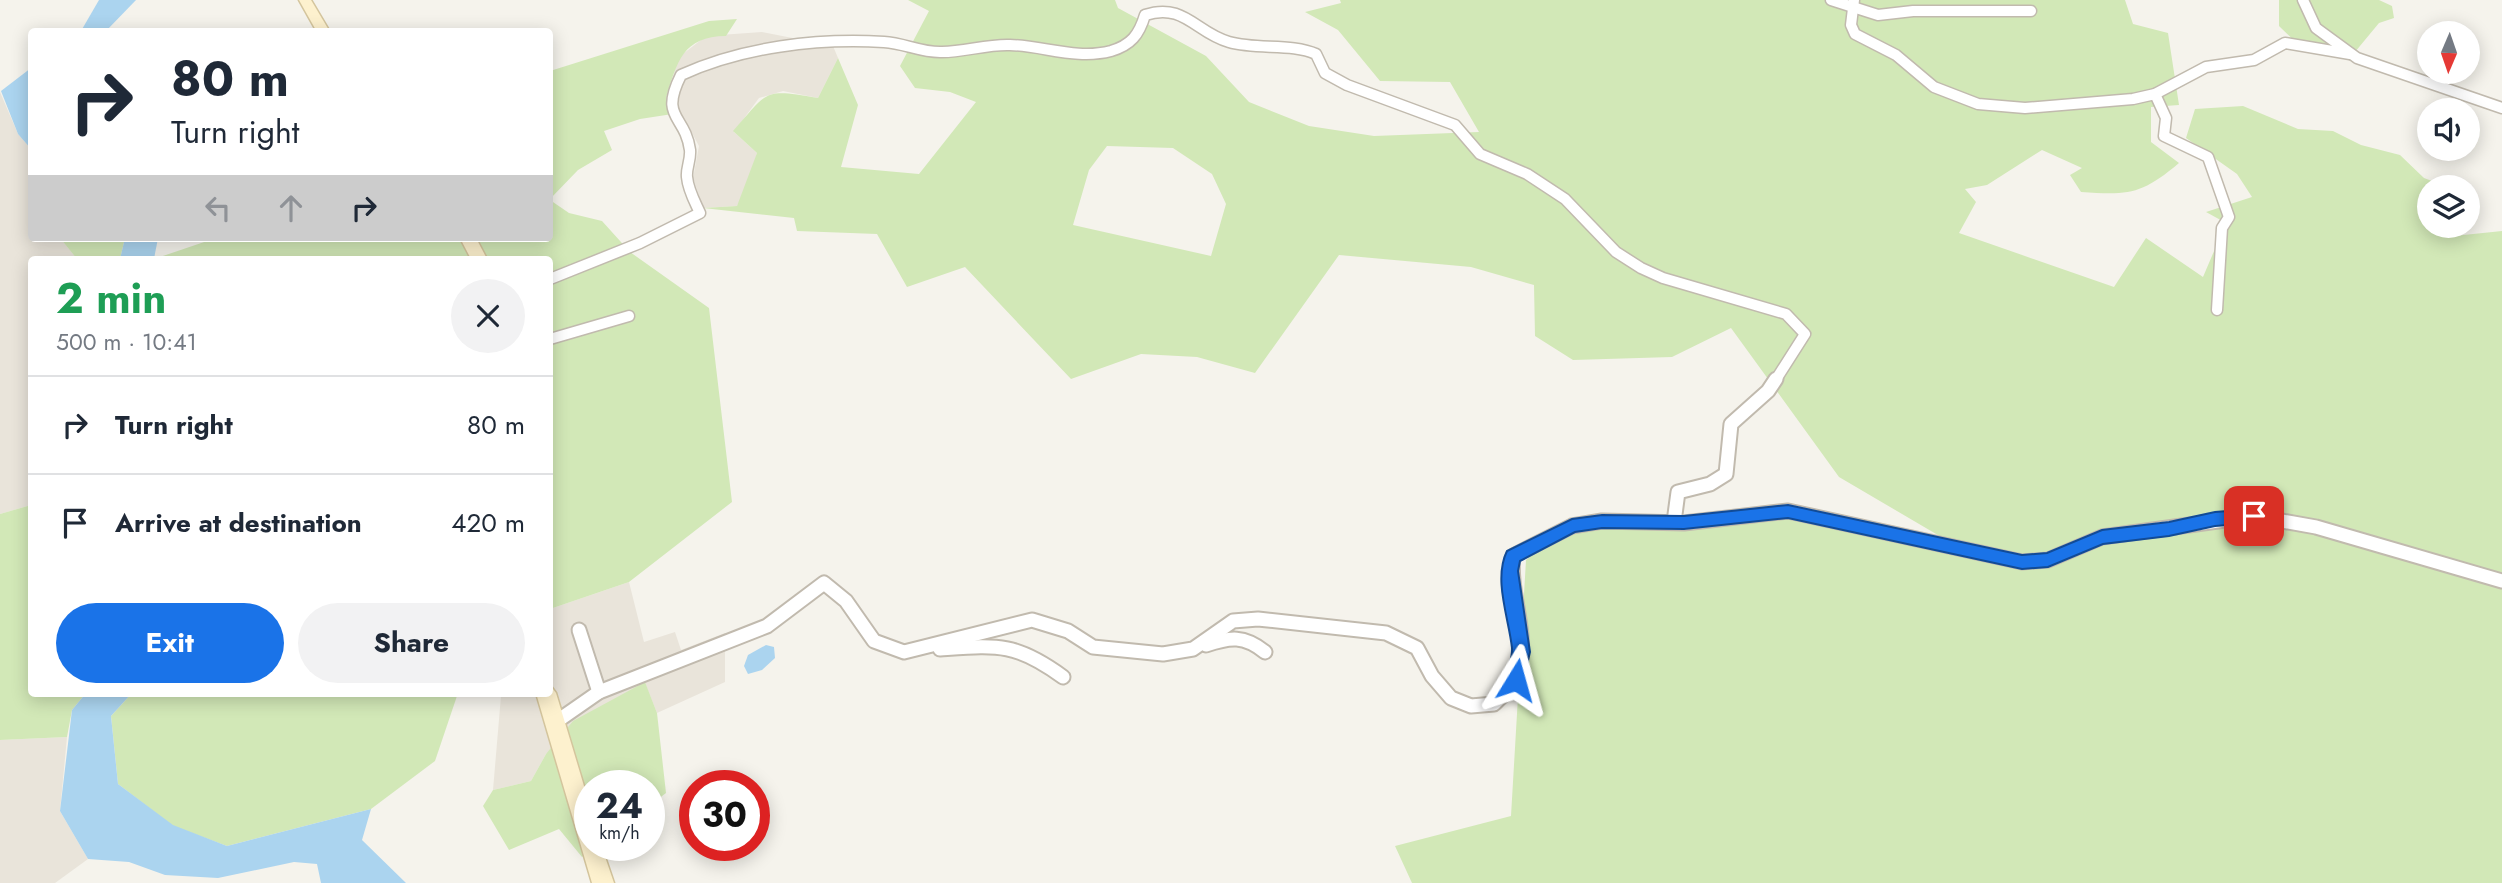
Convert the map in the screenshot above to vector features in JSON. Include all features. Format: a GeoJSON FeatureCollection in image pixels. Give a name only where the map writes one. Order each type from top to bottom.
{"type":"FeatureCollection","features":[{"type":"Feature","properties":{"kind":"street"},"geometry":{"type":"LineString","coordinates":[[305,0],[322,28]]}},
{"type":"Feature","properties":{"kind":"street"},"geometry":{"type":"LineString","coordinates":[[1831,0],[1853,3],[1878,15],[1913,11],[2031,11]]}},
{"type":"Feature","properties":{"kind":"street"},"geometry":{"type":"LineString","coordinates":[[2304,0],[2308,5],[2309,18],[2332,43],[2350,54],[2365,62],[2502,108]]}},
{"type":"Feature","properties":{"kind":"street"},"geometry":{"type":"LineString","coordinates":[[1853,3],[1851,25],[1855,34],[1896,55],[1934,87],[1978,104],[2025,108],[2099,104],[2155,94],[2206,67],[2254,60],[2285,43],[2350,54]]}},
{"type":"Feature","properties":{"kind":"street"},"geometry":{"type":"LineString","coordinates":[[553,278],[640,243],[700,213],[687,176],[691,151],[685,135],[672,116],[672,102],[681,75],[703,64],[839,42],[887,42],[933,52],[1010,45],[1062,55],[1093,54],[1128,44],[1138,36],[1145,15],[1157,11],[1180,13],[1207,33],[1228,42],[1262,50],[1307,50],[1316,54],[1325,73],[1347,85],[1455,125],[1480,153],[1527,174],[1565,199],[1616,252],[1641,268],[1663,278],[1786,314],[1796,321],[1805,334],[1803,340],[1768,391],[1731,424],[1726,474],[1710,484],[1678,492],[1674,522]]}},
{"type":"Feature","properties":{"kind":"street"},"geometry":{"type":"LineString","coordinates":[[2155,94],[2166,118],[2164,136],[2208,157],[2212,162],[2216,183],[2226,198],[2229,217],[2222,228],[2217,310]]}},
{"type":"Feature","properties":{"kind":"street"},"geometry":{"type":"LineString","coordinates":[[553,339],[629,316]]}},
{"type":"Feature","properties":{"kind":"street"},"geometry":{"type":"LineString","coordinates":[[1193,649],[1233,621],[1258,619],[1386,632],[1418,649],[1432,676],[1451,698],[1471,706],[1494,704],[1516,680],[1521,652],[1509,571],[1513,556],[1572,526],[1602,521],[1674,522],[1788,511],[2022,562],[2048,560],[2102,537],[2169,529],[2215,519],[2254,516],[2316,527],[2502,581]]}},
{"type":"Feature","properties":{"kind":"street"},"geometry":{"type":"LineString","coordinates":[[553,724],[599,692],[767,626],[824,583],[840,591],[870,642],[884,650],[904,652],[1007,645],[1031,653],[1063,677]]}},
{"type":"Feature","properties":{"kind":"street"},"geometry":{"type":"LineString","coordinates":[[904,652],[1032,621],[1068,631],[1093,647],[1111,651],[1163,654],[1193,649],[1236,636],[1251,640],[1265,652]]}},
{"type":"Feature","properties":{"kind":"street"},"geometry":{"type":"LineString","coordinates":[[579,630],[599,692]]}},
{"type":"Feature","properties":{"kind":"street"},"geometry":{"type":"LineString","coordinates":[[547,697],[574,792]]}},
{"type":"Feature","properties":{"kind":"street"},"geometry":{"type":"LineString","coordinates":[[596,861],[603,883]]}},
{"type":"Feature","properties":{"kind":"shaded area"},"geometry":{"type":"Polygon","coordinates":[[[762,32],[833,46],[838,58],[818,98],[783,91],[759,98],[734,132],[757,153],[748,187],[737,206],[703,208],[693,178],[699,146],[685,120],[666,98],[679,57],[706,36],[762,32]]]}},
{"type":"Feature","properties":{"kind":"shaded area"},"geometry":{"type":"Polygon","coordinates":[[[0,92],[18,134],[28,146],[28,242],[63,242],[75,256],[28,256],[28,506],[0,514],[0,92]]]}},
{"type":"Feature","properties":{"kind":"shaded area"},"geometry":{"type":"Polygon","coordinates":[[[629,582],[644,642],[675,632],[681,650],[725,633],[725,682],[657,713],[645,683],[546,754],[531,781],[493,790],[501,697],[553,697],[553,608],[629,582]]]}},
{"type":"Feature","properties":{"kind":"shaded area"},"geometry":{"type":"Polygon","coordinates":[[[67,737],[60,811],[88,859],[55,883],[0,883],[0,740],[67,737]]]}},
{"type":"Feature","properties":{"kind":"green space"},"geometry":{"type":"Polygon","coordinates":[[[908,0],[1115,0],[1118,8],[1206,56],[1249,102],[1309,126],[1374,136],[1479,132],[1450,82],[1380,81],[1338,30],[1305,12],[1341,3],[1340,0],[2125,0],[2133,24],[2168,33],[2179,105],[2151,107],[2151,142],[2179,163],[2166,174],[2134,191],[2081,192],[2070,175],[2082,168],[2042,150],[1987,185],[1965,189],[1976,202],[1959,233],[2114,287],[2146,238],[2203,277],[2226,223],[2206,212],[2252,197],[2237,174],[2186,138],[2195,109],[2243,106],[2298,129],[2333,131],[2361,145],[2400,155],[2421,175],[2417,175],[2417,238],[2480,238],[2480,233],[2502,231],[2502,883],[1412,883],[1395,846],[1511,816],[1526,560],[1557,534],[1788,511],[1977,558],[1839,477],[1731,328],[1672,357],[1573,360],[1535,336],[1534,285],[1471,267],[1339,255],[1255,373],[1197,357],[1141,354],[1071,379],[965,267],[907,287],[877,234],[797,231],[794,218],[703,208],[737,206],[757,153],[733,131],[761,100],[768,96],[786,93],[818,98],[838,58],[858,105],[841,167],[919,174],[976,102],[950,92],[915,88],[900,66],[929,11],[908,0]],[[1107,146],[1089,170],[1073,225],[1211,256],[1226,204],[1212,174],[1173,148],[1107,146]]]}},
{"type":"Feature","properties":{"kind":"green space"},"geometry":{"type":"Polygon","coordinates":[[[2279,0],[2379,0],[2392,6],[2394,18],[2379,23],[2350,58],[2305,51],[2279,26],[2279,0]]]}},
{"type":"Feature","properties":{"kind":"green space"},"geometry":{"type":"Polygon","coordinates":[[[737,19],[726,36],[712,37],[691,46],[678,63],[666,98],[679,113],[640,119],[604,131],[612,150],[578,170],[553,196],[553,70],[709,21],[737,19]]]}},
{"type":"Feature","properties":{"kind":"green space"},"geometry":{"type":"Polygon","coordinates":[[[553,202],[569,213],[602,221],[630,252],[709,308],[732,502],[629,582],[553,608],[553,256],[163,256],[204,242],[553,242],[553,202]]]}},
{"type":"Feature","properties":{"kind":"green space"},"geometry":{"type":"Polygon","coordinates":[[[63,242],[124,242],[121,256],[75,256],[63,242]]]}},
{"type":"Feature","properties":{"kind":"green space"},"geometry":{"type":"Polygon","coordinates":[[[28,506],[28,697],[83,697],[72,710],[67,737],[0,740],[0,514],[28,506]]]}},
{"type":"Feature","properties":{"kind":"green space"},"geometry":{"type":"Polygon","coordinates":[[[645,682],[657,713],[663,770],[574,770],[574,847],[559,829],[509,850],[483,806],[493,790],[531,781],[546,754],[573,721],[645,682]]]}},
{"type":"Feature","properties":{"kind":"green space"},"geometry":{"type":"Polygon","coordinates":[[[128,697],[457,697],[435,761],[371,809],[227,846],[173,826],[118,784],[111,716],[128,697]]]}},
{"type":"Feature","properties":{"kind":"water"},"geometry":{"type":"Polygon","coordinates":[[[99,0],[136,0],[109,28],[83,28],[99,0]]]}},
{"type":"Feature","properties":{"kind":"water"},"geometry":{"type":"Polygon","coordinates":[[[28,70],[28,146],[18,134],[1,91],[28,70]]]}},
{"type":"Feature","properties":{"kind":"water"},"geometry":{"type":"Polygon","coordinates":[[[124,242],[157,242],[155,256],[121,256],[124,242]]]}},
{"type":"Feature","properties":{"kind":"water"},"geometry":{"type":"Polygon","coordinates":[[[766,645],[774,647],[775,658],[762,670],[748,674],[744,666],[748,655],[766,645]]]}},
{"type":"Feature","properties":{"kind":"water"},"geometry":{"type":"Polygon","coordinates":[[[83,697],[128,697],[111,716],[118,784],[173,825],[227,846],[371,809],[362,840],[406,883],[321,883],[317,864],[294,862],[218,878],[165,875],[129,862],[88,859],[60,811],[72,710],[83,697]]]}},
{"type":"Feature","properties":{"kind":"route"},"geometry":{"type":"LineString","coordinates":[[1516,680],[1521,652],[1509,571],[1513,556],[1572,526],[1602,521],[1684,523],[1719,520],[1752,513],[1788,511],[2022,562],[2048,560],[2102,537],[2169,529],[2215,519],[2254,516]]}}]}
